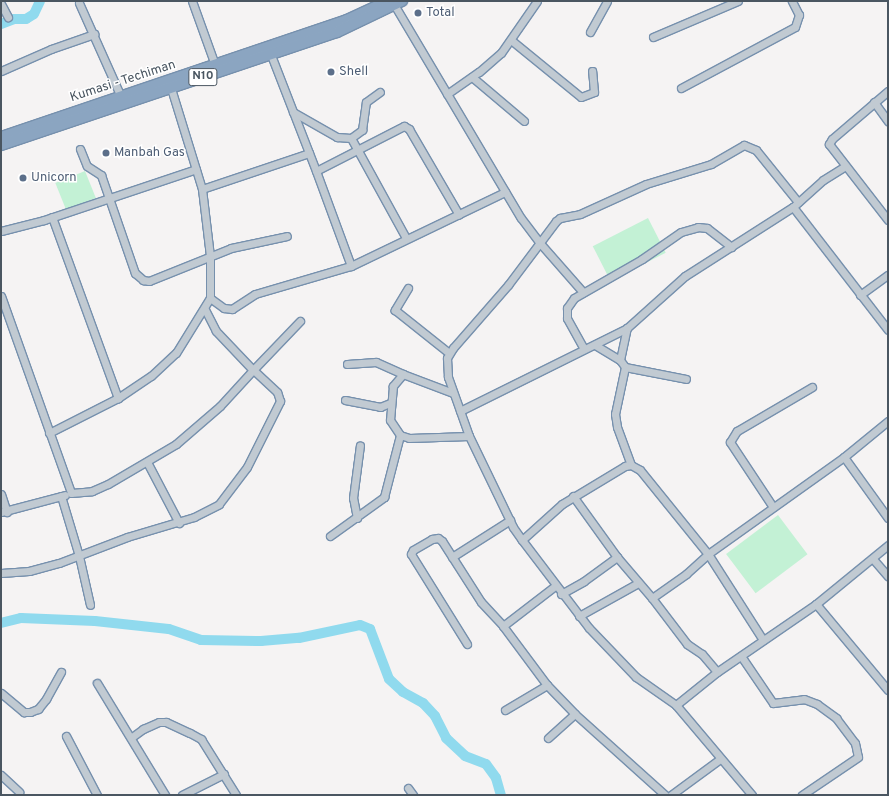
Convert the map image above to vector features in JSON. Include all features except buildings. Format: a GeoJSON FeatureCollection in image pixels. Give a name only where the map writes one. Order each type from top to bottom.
{"type":"FeatureCollection","features":[{"type":"Feature","properties":{"kind":"highway","name":"Kumasi - Techiman"},"geometry":{"type":"LineString","coordinates":[[1,137],[347,20],[394,2]]}},
{"type":"Feature","properties":{"kind":"highway","name":"N10"},"geometry":{"type":"LineString","coordinates":[[1,145],[345,29],[394,2]]}},
{"type":"Feature","properties":{"kind":"street"},"geometry":{"type":"LineString","coordinates":[[192,1],[215,65]]}},
{"type":"Feature","properties":{"kind":"street"},"geometry":{"type":"LineString","coordinates":[[447,94],[472,77],[511,40],[537,1]]}},
{"type":"Feature","properties":{"kind":"street"},"geometry":{"type":"LineString","coordinates":[[590,32],[607,1]]}},
{"type":"Feature","properties":{"kind":"street"},"geometry":{"type":"LineString","coordinates":[[653,37],[738,1]]}},
{"type":"Feature","properties":{"kind":"street"},"geometry":{"type":"LineString","coordinates":[[681,88],[795,27],[799,15],[792,1]]}},
{"type":"Feature","properties":{"kind":"street"},"geometry":{"type":"LineString","coordinates":[[394,2],[505,192],[539,242],[583,292]]}},
{"type":"Feature","properties":{"kind":"street"},"geometry":{"type":"LineString","coordinates":[[79,3],[121,97]]}},
{"type":"Feature","properties":{"kind":"street"},"geometry":{"type":"LineString","coordinates":[[1,4],[8,17]]}},
{"type":"Feature","properties":{"kind":"street"},"geometry":{"type":"LineString","coordinates":[[1,71],[51,49],[94,34]]}},
{"type":"Feature","properties":{"kind":"street"},"geometry":{"type":"LineString","coordinates":[[511,40],[581,97],[594,92],[592,70]]}},
{"type":"Feature","properties":{"kind":"street"},"geometry":{"type":"LineString","coordinates":[[270,55],[316,171],[351,266]]}},
{"type":"Feature","properties":{"kind":"street"},"geometry":{"type":"LineString","coordinates":[[472,77],[524,121]]}},
{"type":"Feature","properties":{"kind":"street"},"geometry":{"type":"LineString","coordinates":[[49,433],[118,398],[151,376],[166,363],[205,309],[210,298],[210,256],[202,188],[171,88]]}},
{"type":"Feature","properties":{"kind":"street"},"geometry":{"type":"LineString","coordinates":[[888,91],[829,142],[831,150],[888,220]]}},
{"type":"Feature","properties":{"kind":"street"},"geometry":{"type":"LineString","coordinates":[[293,112],[337,137],[351,138],[362,130],[366,102],[380,92]]}},
{"type":"Feature","properties":{"kind":"street"},"geometry":{"type":"LineString","coordinates":[[874,102],[888,121]]}},
{"type":"Feature","properties":{"kind":"street"},"geometry":{"type":"LineString","coordinates":[[316,171],[406,127],[458,214]]}},
{"type":"Feature","properties":{"kind":"street"},"geometry":{"type":"LineString","coordinates":[[351,138],[406,238]]}},
{"type":"Feature","properties":{"kind":"street"},"geometry":{"type":"LineString","coordinates":[[752,795],[720,759],[676,705],[636,677],[579,616],[522,540],[510,520],[469,436],[453,393],[447,370],[449,353],[492,305],[539,242],[560,218],[580,214],[651,182],[711,164],[744,145],[756,150],[860,295],[888,330]]}},
{"type":"Feature","properties":{"kind":"street"},"geometry":{"type":"LineString","coordinates":[[80,149],[87,166],[101,175],[135,272],[143,280],[148,281],[231,248],[287,236]]}},
{"type":"Feature","properties":{"kind":"street"},"geometry":{"type":"LineString","coordinates":[[202,188],[309,153]]}},
{"type":"Feature","properties":{"kind":"street"},"geometry":{"type":"LineString","coordinates":[[460,411],[627,328],[670,287],[795,205],[823,180],[845,166]]}},
{"type":"Feature","properties":{"kind":"street"},"geometry":{"type":"LineString","coordinates":[[1,231],[52,217],[196,169]]}},
{"type":"Feature","properties":{"kind":"street"},"geometry":{"type":"LineString","coordinates":[[210,298],[224,308],[232,309],[255,294],[351,266],[406,238],[505,192]]}},
{"type":"Feature","properties":{"kind":"street"},"geometry":{"type":"LineString","coordinates":[[52,217],[118,398]]}},
{"type":"Feature","properties":{"kind":"street"},"geometry":{"type":"LineString","coordinates":[[584,349],[568,322],[566,313],[569,304],[583,292],[642,259],[674,236],[698,227],[707,228],[731,247]]}},
{"type":"Feature","properties":{"kind":"street"},"geometry":{"type":"LineString","coordinates":[[860,295],[888,275]]}},
{"type":"Feature","properties":{"kind":"street"},"geometry":{"type":"LineString","coordinates":[[408,288],[395,310],[449,353]]}},
{"type":"Feature","properties":{"kind":"street"},"geometry":{"type":"LineString","coordinates":[[1,296],[70,493]]}},
{"type":"Feature","properties":{"kind":"street"},"geometry":{"type":"LineString","coordinates":[[1,572],[42,568],[79,556],[127,537],[179,523],[206,513],[225,497],[247,468],[280,401],[278,392],[253,370],[216,331],[205,309]]}},
{"type":"Feature","properties":{"kind":"street"},"geometry":{"type":"LineString","coordinates":[[1,494],[4,512],[70,493],[92,491],[108,484],[147,462],[194,430],[300,321]]}},
{"type":"Feature","properties":{"kind":"street"},"geometry":{"type":"LineString","coordinates":[[620,360],[627,328]]}},
{"type":"Feature","properties":{"kind":"street"},"geometry":{"type":"LineString","coordinates":[[595,345],[620,360],[625,366],[686,379]]}},
{"type":"Feature","properties":{"kind":"street"},"geometry":{"type":"LineString","coordinates":[[347,364],[376,362],[453,393]]}},
{"type":"Feature","properties":{"kind":"street"},"geometry":{"type":"LineString","coordinates":[[625,366],[615,414],[617,427],[631,465]]}},
{"type":"Feature","properties":{"kind":"street"},"geometry":{"type":"LineString","coordinates":[[403,374],[395,381],[390,403],[390,420],[400,435],[422,439],[469,436]]}},
{"type":"Feature","properties":{"kind":"street"},"geometry":{"type":"LineString","coordinates":[[773,507],[730,442],[737,432],[812,387]]}},
{"type":"Feature","properties":{"kind":"street"},"geometry":{"type":"LineString","coordinates":[[345,400],[380,407],[390,403]]}},
{"type":"Feature","properties":{"kind":"street"},"geometry":{"type":"LineString","coordinates":[[652,598],[686,574],[708,554],[844,457],[888,421]]}},
{"type":"Feature","properties":{"kind":"street"},"geometry":{"type":"LineString","coordinates":[[330,536],[357,518],[387,492],[400,435]]}},
{"type":"Feature","properties":{"kind":"street"},"geometry":{"type":"LineString","coordinates":[[357,518],[353,498],[360,445]]}},
{"type":"Feature","properties":{"kind":"street"},"geometry":{"type":"LineString","coordinates":[[844,457],[888,518]]}},
{"type":"Feature","properties":{"kind":"street"},"geometry":{"type":"LineString","coordinates":[[147,462],[179,523]]}},
{"type":"Feature","properties":{"kind":"street"},"geometry":{"type":"LineString","coordinates":[[522,540],[573,496],[624,466],[631,465],[640,470],[708,554],[763,640]]}},
{"type":"Feature","properties":{"kind":"street"},"geometry":{"type":"LineString","coordinates":[[61,496],[79,556],[90,605]]}},
{"type":"Feature","properties":{"kind":"street"},"geometry":{"type":"LineString","coordinates":[[573,496],[617,557],[652,598],[687,644],[702,654],[717,672]]}},
{"type":"Feature","properties":{"kind":"street"},"geometry":{"type":"LineString","coordinates":[[452,557],[510,520]]}},
{"type":"Feature","properties":{"kind":"street"},"geometry":{"type":"LineString","coordinates":[[467,644],[411,554],[422,544],[438,538],[481,602],[503,626],[546,684],[575,714],[665,795]]}},
{"type":"Feature","properties":{"kind":"street"},"geometry":{"type":"LineString","coordinates":[[676,705],[717,672],[816,604],[873,559],[888,545]]}},
{"type":"Feature","properties":{"kind":"street"},"geometry":{"type":"LineString","coordinates":[[561,594],[584,581],[617,557]]}},
{"type":"Feature","properties":{"kind":"street"},"geometry":{"type":"LineString","coordinates":[[873,559],[888,576]]}},
{"type":"Feature","properties":{"kind":"street"},"geometry":{"type":"LineString","coordinates":[[579,616],[638,583]]}},
{"type":"Feature","properties":{"kind":"street"},"geometry":{"type":"LineString","coordinates":[[503,626],[555,586]]}},
{"type":"Feature","properties":{"kind":"street"},"geometry":{"type":"LineString","coordinates":[[816,604],[888,690]]}},
{"type":"Feature","properties":{"kind":"street"},"geometry":{"type":"LineString","coordinates":[[741,656],[773,703],[804,699],[817,704],[836,718],[855,743],[858,757],[802,795]]}},
{"type":"Feature","properties":{"kind":"street"},"geometry":{"type":"LineString","coordinates":[[1,693],[24,712],[30,712],[38,709],[46,699],[61,672]]}},
{"type":"Feature","properties":{"kind":"street"},"geometry":{"type":"LineString","coordinates":[[97,683],[132,737],[165,795]]}},
{"type":"Feature","properties":{"kind":"street"},"geometry":{"type":"LineString","coordinates":[[505,710],[546,684]]}},
{"type":"Feature","properties":{"kind":"street"},"geometry":{"type":"LineString","coordinates":[[548,738],[575,714]]}},
{"type":"Feature","properties":{"kind":"street"},"geometry":{"type":"LineString","coordinates":[[132,737],[152,724],[166,722],[200,739],[224,774],[236,795]]}},
{"type":"Feature","properties":{"kind":"street"},"geometry":{"type":"LineString","coordinates":[[66,736],[97,795]]}},
{"type":"Feature","properties":{"kind":"street"},"geometry":{"type":"LineString","coordinates":[[671,795],[720,759]]}},
{"type":"Feature","properties":{"kind":"street"},"geometry":{"type":"LineString","coordinates":[[182,795],[224,774]]}},
{"type":"Feature","properties":{"kind":"street"},"geometry":{"type":"LineString","coordinates":[[1,775],[19,792]]}},
{"type":"Feature","properties":{"kind":"street"},"geometry":{"type":"LineString","coordinates":[[408,788],[413,795]]}},
{"type":"Feature","properties":{"kind":"green space"},"geometry":{"type":"Polygon","coordinates":[[[85,171],[96,198],[66,210],[55,183],[85,171]]]}},
{"type":"Feature","properties":{"kind":"green space"},"geometry":{"type":"Polygon","coordinates":[[[648,218],[666,253],[610,281],[593,246],[648,218]]]}},
{"type":"Feature","properties":{"kind":"green space"},"geometry":{"type":"Polygon","coordinates":[[[778,515],[807,554],[756,593],[726,554],[778,515]]]}},
{"type":"Feature","properties":{"kind":"waterway"},"geometry":{"type":"LineString","coordinates":[[1,24],[14,19],[26,19],[34,14],[40,1]]}},
{"type":"Feature","properties":{"kind":"waterway"},"geometry":{"type":"LineString","coordinates":[[1,623],[21,618],[95,621],[169,629],[201,640],[261,641],[299,638],[360,625],[370,629],[389,679],[403,692],[423,703],[435,716],[446,738],[465,756],[486,764],[496,778],[501,795]]}},
{"type":"Feature","properties":{"kind":"place","name":"Total"},"geometry":{"type":"Point","coordinates":[418,13]}},
{"type":"Feature","properties":{"kind":"place","name":"Shell"},"geometry":{"type":"Point","coordinates":[331,72]}},
{"type":"Feature","properties":{"kind":"place","name":"Manbah Gas"},"geometry":{"type":"Point","coordinates":[106,153]}},
{"type":"Feature","properties":{"kind":"place","name":"Unicorn"},"geometry":{"type":"Point","coordinates":[23,178]}}]}
